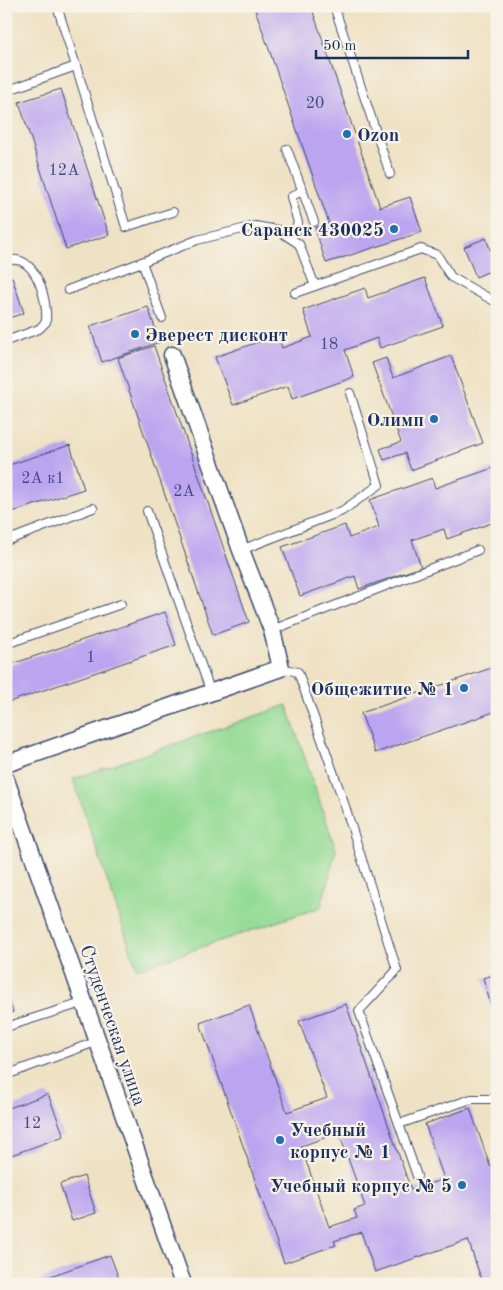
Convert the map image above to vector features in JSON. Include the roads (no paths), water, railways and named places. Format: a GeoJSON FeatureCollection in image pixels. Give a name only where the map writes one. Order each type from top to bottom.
{"type":"FeatureCollection","features":[{"type":"Feature","properties":{"kind":"street"},"geometry":{"type":"LineString","coordinates":[[6,764],[281,668],[272,630],[172,355]]}},
{"type":"Feature","properties":{"kind":"street","name":"Студенческая улица"},"geometry":{"type":"LineString","coordinates":[[6,780],[183,1284]]}},
{"type":"Feature","properties":{"kind":"lane"},"geometry":{"type":"LineString","coordinates":[[57,6],[126,226],[173,212]]}},
{"type":"Feature","properties":{"kind":"lane"},"geometry":{"type":"LineString","coordinates":[[334,6],[390,174]]}},
{"type":"Feature","properties":{"kind":"lane"},"geometry":{"type":"LineString","coordinates":[[6,90],[76,66]]}},
{"type":"Feature","properties":{"kind":"lane"},"geometry":{"type":"LineString","coordinates":[[287,149],[314,222]]}},
{"type":"Feature","properties":{"kind":"lane"},"geometry":{"type":"LineString","coordinates":[[291,238],[298,223],[292,197],[303,190]]}},
{"type":"Feature","properties":{"kind":"lane"},"geometry":{"type":"LineString","coordinates":[[68,290],[197,240],[255,226],[278,230],[299,244],[315,286]]}},
{"type":"Feature","properties":{"kind":"lane"},"geometry":{"type":"LineString","coordinates":[[295,293],[421,249],[437,255],[451,277],[496,303]]}},
{"type":"Feature","properties":{"kind":"lane"},"geometry":{"type":"LineString","coordinates":[[6,261],[12,259],[24,262],[34,269],[47,308],[46,322],[39,329],[6,341]]}},
{"type":"Feature","properties":{"kind":"lane"},"geometry":{"type":"LineString","coordinates":[[142,262],[162,318]]}},
{"type":"Feature","properties":{"kind":"lane"},"geometry":{"type":"LineString","coordinates":[[242,550],[342,511],[379,485],[350,393]]}},
{"type":"Feature","properties":{"kind":"lane"},"geometry":{"type":"LineString","coordinates":[[6,541],[93,508]]}},
{"type":"Feature","properties":{"kind":"lane"},"geometry":{"type":"LineString","coordinates":[[147,511],[211,693]]}},
{"type":"Feature","properties":{"kind":"lane"},"geometry":{"type":"LineString","coordinates":[[272,630],[478,550]]}},
{"type":"Feature","properties":{"kind":"lane"},"geometry":{"type":"LineString","coordinates":[[6,644],[121,604]]}},
{"type":"Feature","properties":{"kind":"lane"},"geometry":{"type":"LineString","coordinates":[[281,668],[298,672],[343,800],[398,970],[359,1011],[417,1176]]}},
{"type":"Feature","properties":{"kind":"lane"},"geometry":{"type":"LineString","coordinates":[[6,1027],[84,1002]]}},
{"type":"Feature","properties":{"kind":"lane"},"geometry":{"type":"LineString","coordinates":[[6,1075],[98,1041]]}},
{"type":"Feature","properties":{"kind":"lane"},"geometry":{"type":"LineString","coordinates":[[398,1124],[471,1099],[497,1100]]}},
{"type":"Feature","properties":{"kind":"place","name":"Ozon"},"geometry":{"type":"Point","coordinates":[347,134]}},
{"type":"Feature","properties":{"kind":"place","name":"Саранск 430025"},"geometry":{"type":"Point","coordinates":[394,229]}},
{"type":"Feature","properties":{"kind":"place","name":"Эверест дисконт"},"geometry":{"type":"Point","coordinates":[135,334]}},
{"type":"Feature","properties":{"kind":"place","name":"Олимп"},"geometry":{"type":"Point","coordinates":[434,419]}},
{"type":"Feature","properties":{"kind":"place","name":"Общежитие № 1"},"geometry":{"type":"Point","coordinates":[464,688]}},
{"type":"Feature","properties":{"kind":"place","name":"Учебный корпус № 1"},"geometry":{"type":"Point","coordinates":[280,1140]}},
{"type":"Feature","properties":{"kind":"place","name":"Учебный корпус № 5"},"geometry":{"type":"Point","coordinates":[462,1185]}}]}
